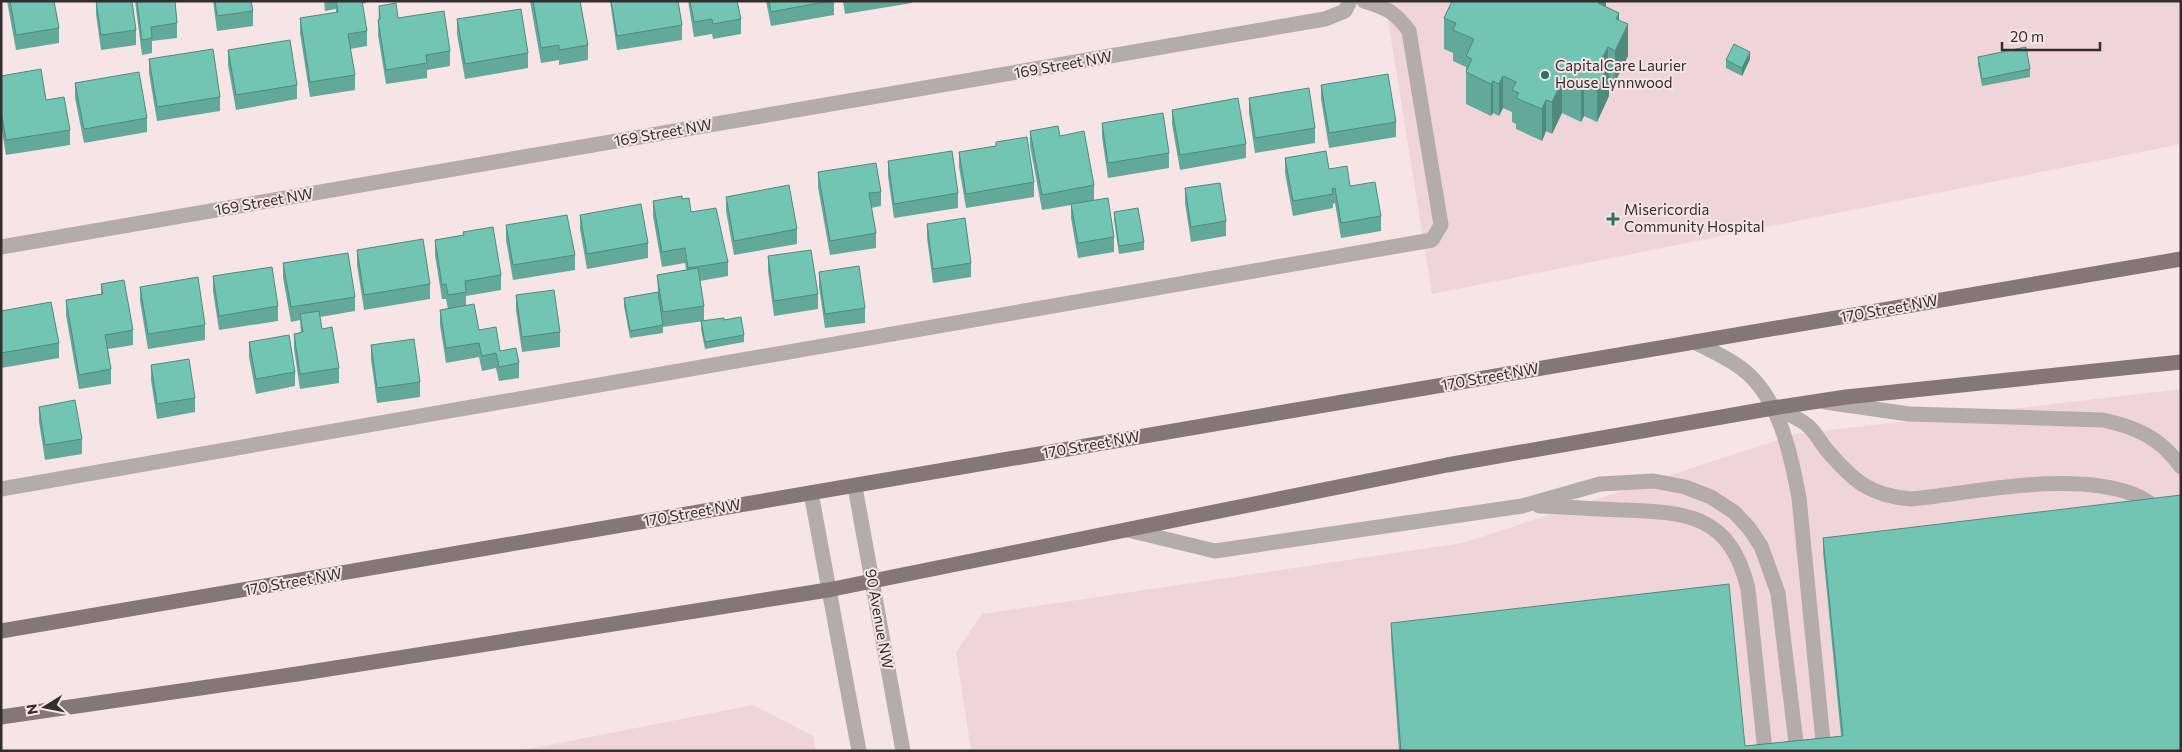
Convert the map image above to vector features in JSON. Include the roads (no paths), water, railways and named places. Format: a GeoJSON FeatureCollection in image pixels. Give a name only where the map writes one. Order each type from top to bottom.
{"type":"FeatureCollection","features":[{"type":"Feature","properties":{"kind":"main road","name":"170 Street NW"},"geometry":{"type":"LineString","coordinates":[[1,631],[855,487],[2181,259]]}},
{"type":"Feature","properties":{"kind":"main road"},"geometry":{"type":"LineString","coordinates":[[1,717],[297,674],[828,590],[1447,464],[1773,408],[1819,401],[2181,362]]}},
{"type":"Feature","properties":{"kind":"street","name":"169 Street NW"},"geometry":{"type":"LineString","coordinates":[[1,247],[1326,19],[1345,11],[1350,1]]}},
{"type":"Feature","properties":{"kind":"street"},"geometry":{"type":"LineString","coordinates":[[1,490],[1432,240],[1441,225],[1409,31],[1397,15],[1384,7],[1364,1]]}},
{"type":"Feature","properties":{"kind":"street"},"geometry":{"type":"LineString","coordinates":[[1694,342],[1718,353],[1742,369],[1758,386],[1773,408],[1792,464],[1799,498],[1824,751]]}},
{"type":"Feature","properties":{"kind":"street"},"geometry":{"type":"LineString","coordinates":[[1819,401],[1909,414],[2103,420],[2126,425],[2159,442],[2181,466]]}},
{"type":"Feature","properties":{"kind":"street"},"geometry":{"type":"LineString","coordinates":[[1773,408],[1793,416],[1808,425],[1852,478],[1871,490],[1894,498],[1912,499],[2036,485],[2094,486],[2134,495],[2160,512],[2181,532]]}},
{"type":"Feature","properties":{"kind":"street"},"geometry":{"type":"LineString","coordinates":[[1128,530],[1215,550],[1522,506],[1600,484],[1654,481],[1685,487],[1734,512],[1750,528],[1762,546],[1778,593],[1797,751]]}},
{"type":"Feature","properties":{"kind":"street","name":"90 Avenue NW"},"geometry":{"type":"LineString","coordinates":[[855,487],[903,751]]}},
{"type":"Feature","properties":{"kind":"street"},"geometry":{"type":"LineString","coordinates":[[811,493],[859,751]]}},
{"type":"Feature","properties":{"kind":"street"},"geometry":{"type":"LineString","coordinates":[[1522,506],[1662,510],[1702,521],[1719,532],[1732,548],[1743,569],[1748,589],[1765,751]]}},
{"type":"Feature","properties":{"kind":"place","name":"CapitalCare Laurier House Lynnwood"},"geometry":{"type":"Point","coordinates":[1545,75]}},
{"type":"Feature","properties":{"kind":"place","name":"Misericordia Community Hospital"},"geometry":{"type":"Point","coordinates":[1613,219]}}]}
